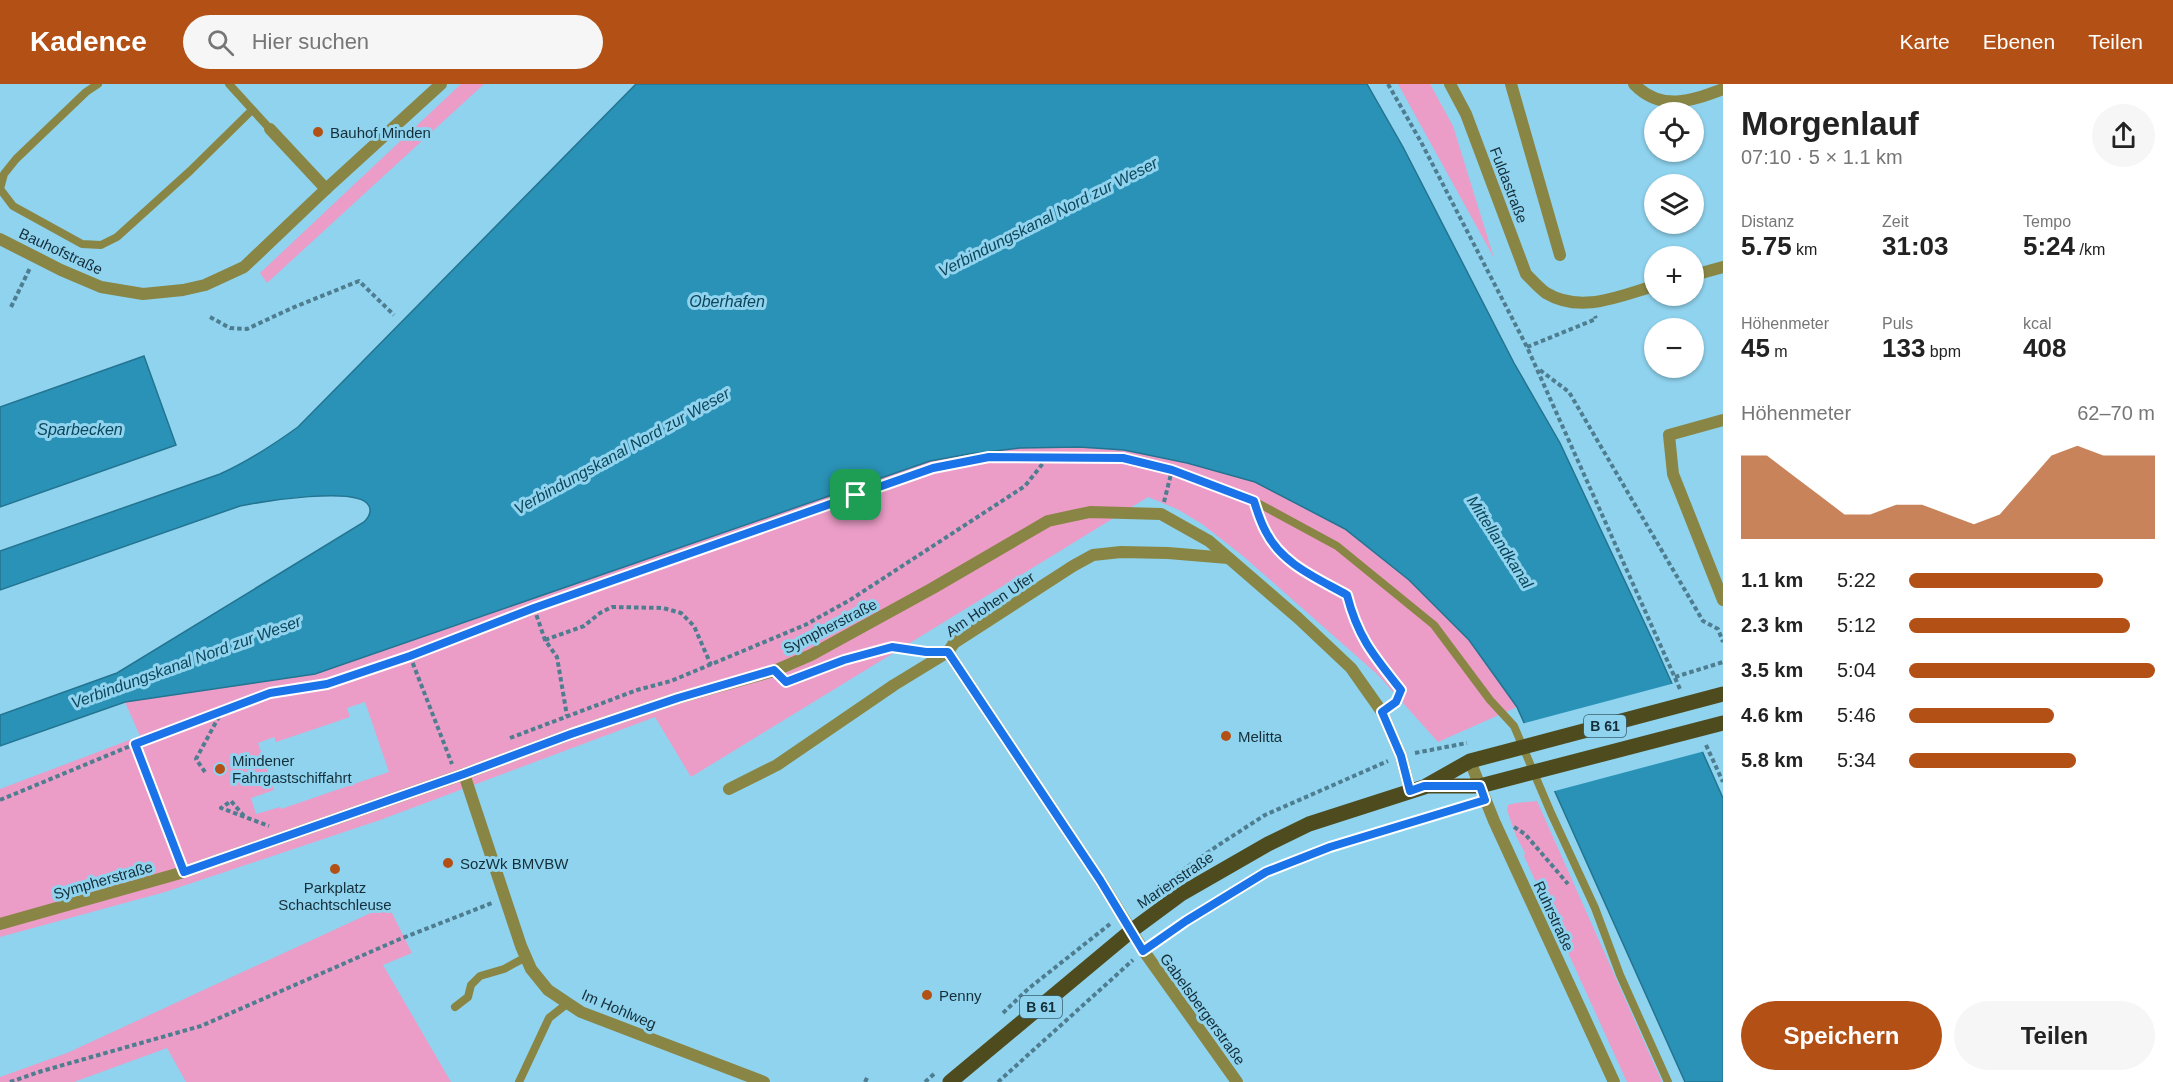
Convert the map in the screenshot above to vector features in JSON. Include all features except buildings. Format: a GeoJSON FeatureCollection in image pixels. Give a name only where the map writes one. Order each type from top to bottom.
{"type":"FeatureCollection","features":[{"type":"Feature","properties":{"kind":"main road","name":"Marienstraße"},"geometry":{"type":"LineString","coordinates":[[950,1082],[1131,932],[1181,894],[1268,844],[1310,824],[1417,789],[1470,761],[1690,700],[1723,694]]}},
{"type":"Feature","properties":{"kind":"main road","name":"Marienstraße"},"geometry":{"type":"LineString","coordinates":[[1417,789],[1482,793],[1527,775],[1705,734],[1723,723]]}},
{"type":"Feature","properties":{"kind":"street","name":"Bauhofstraße"},"geometry":{"type":"LineString","coordinates":[[0,239],[101,287],[143,294],[205,285],[244,267],[441,84]]}},
{"type":"Feature","properties":{"kind":"street","name":"Fuldastraße"},"geometry":{"type":"LineString","coordinates":[[1450,84],[1466,114],[1526,274],[1544,292],[1566,303],[1593,303]]}},
{"type":"Feature","properties":{"kind":"street","name":"Fuldastraße"},"geometry":{"type":"LineString","coordinates":[[1511,84],[1560,255]]}},
{"type":"Feature","properties":{"kind":"street"},"geometry":{"type":"LineString","coordinates":[[1634,84],[1648,97],[1663,102],[1682,102],[1723,89]]}},
{"type":"Feature","properties":{"kind":"street"},"geometry":{"type":"LineString","coordinates":[[270,129],[326,189]]}},
{"type":"Feature","properties":{"kind":"street"},"geometry":{"type":"LineString","coordinates":[[1704,272],[1723,267]]}},
{"type":"Feature","properties":{"kind":"street"},"geometry":{"type":"LineString","coordinates":[[1593,303],[1644,289]]}},
{"type":"Feature","properties":{"kind":"street"},"geometry":{"type":"LineString","coordinates":[[1723,420],[1669,435],[1673,474],[1723,600]]}},
{"type":"Feature","properties":{"kind":"street","name":"Sympherstraße"},"geometry":{"type":"LineString","coordinates":[[0,924],[184,872],[571,734],[678,698],[774,670],[811,656],[1048,521],[1090,512],[1161,514],[1209,541],[1351,668],[1382,712],[1417,789]]}},
{"type":"Feature","properties":{"kind":"street","name":"Am Hohen Ufer"},"geometry":{"type":"LineString","coordinates":[[729,789],[777,765],[894,685],[948,652],[954,643],[1093,555],[1121,552],[1168,553],[1228,558]]}},
{"type":"Feature","properties":{"kind":"street","name":"Gabelsbergerstraße"},"geometry":{"type":"LineString","coordinates":[[948,652],[1093,871],[1143,951],[1237,1082]]}},
{"type":"Feature","properties":{"kind":"street","name":"Ruhrstraße"},"geometry":{"type":"LineString","coordinates":[[1470,761],[1494,820],[1614,1082]]}},
{"type":"Feature","properties":{"kind":"street","name":"Im Hohlweg"},"geometry":{"type":"LineString","coordinates":[[460,775],[526,957],[531,969],[548,990],[581,1012],[764,1082]]}},
{"type":"Feature","properties":{"kind":"lane"},"geometry":{"type":"LineString","coordinates":[[98,84],[86,92],[16,159],[4,174],[0,189],[14,206],[82,244],[101,245],[117,237],[190,171],[252,110]]}},
{"type":"Feature","properties":{"kind":"lane"},"geometry":{"type":"LineString","coordinates":[[233,86],[270,129]]}},
{"type":"Feature","properties":{"kind":"lane"},"geometry":{"type":"LineString","coordinates":[[1254,501],[1337,546],[1434,625],[1490,699],[1514,726],[1595,908],[1620,975],[1668,1082]]}},
{"type":"Feature","properties":{"kind":"lane"},"geometry":{"type":"LineString","coordinates":[[455,1007],[468,997],[471,985],[480,976],[504,969],[526,957]]}},
{"type":"Feature","properties":{"kind":"lane"},"geometry":{"type":"LineString","coordinates":[[519,1082],[549,1018],[568,1003]]}},
{"type":"Feature","properties":{"kind":"path"},"geometry":{"type":"LineString","coordinates":[[1388,84],[1421,142],[1538,369],[1675,677],[1690,700]]}},
{"type":"Feature","properties":{"kind":"path"},"geometry":{"type":"LineString","coordinates":[[11,307],[36,257]]}},
{"type":"Feature","properties":{"kind":"path"},"geometry":{"type":"LineString","coordinates":[[210,317],[230,328],[247,328],[359,281],[394,315]]}},
{"type":"Feature","properties":{"kind":"path"},"geometry":{"type":"LineString","coordinates":[[1527,347],[1596,319],[1593,303]]}},
{"type":"Feature","properties":{"kind":"path"},"geometry":{"type":"LineString","coordinates":[[1538,369],[1569,392],[1703,621],[1718,629],[1723,642]]}},
{"type":"Feature","properties":{"kind":"path"},"geometry":{"type":"LineString","coordinates":[[0,800],[135,744],[270,693],[327,684],[410,656],[534,608],[933,468],[989,457],[1123,458],[1172,470],[1254,501],[1266,533],[1282,556],[1347,595],[1354,621],[1368,648],[1401,690],[1396,702],[1382,712]]}},
{"type":"Feature","properties":{"kind":"path"},"geometry":{"type":"LineString","coordinates":[[504,741],[637,690],[671,681],[805,625],[850,600],[1024,486],[1049,457]]}},
{"type":"Feature","properties":{"kind":"path"},"geometry":{"type":"LineString","coordinates":[[1161,514],[1172,470]]}},
{"type":"Feature","properties":{"kind":"path"},"geometry":{"type":"LineString","coordinates":[[545,640],[584,626],[612,607],[663,608],[681,613],[694,626],[711,665]]}},
{"type":"Feature","properties":{"kind":"path"},"geometry":{"type":"LineString","coordinates":[[534,608],[545,640],[557,657],[571,734]]}},
{"type":"Feature","properties":{"kind":"path"},"geometry":{"type":"LineString","coordinates":[[815,671],[844,660],[892,647],[926,652],[948,652]]}},
{"type":"Feature","properties":{"kind":"path"},"geometry":{"type":"LineString","coordinates":[[410,656],[451,761],[460,775]]}},
{"type":"Feature","properties":{"kind":"path"},"geometry":{"type":"LineString","coordinates":[[1675,677],[1723,662]]}},
{"type":"Feature","properties":{"kind":"path"},"geometry":{"type":"LineString","coordinates":[[205,772],[196,759],[222,711]]}},
{"type":"Feature","properties":{"kind":"path"},"geometry":{"type":"LineString","coordinates":[[1705,734],[1723,782]]}},
{"type":"Feature","properties":{"kind":"path"},"geometry":{"type":"LineString","coordinates":[[1401,756],[1477,740]]}},
{"type":"Feature","properties":{"kind":"path"},"geometry":{"type":"LineString","coordinates":[[135,744],[184,872]]}},
{"type":"Feature","properties":{"kind":"path"},"geometry":{"type":"LineString","coordinates":[[440,765],[461,757]]}},
{"type":"Feature","properties":{"kind":"path"},"geometry":{"type":"LineString","coordinates":[[998,1082],[1143,951],[1186,921],[1266,872],[1482,793]]}},
{"type":"Feature","properties":{"kind":"path"},"geometry":{"type":"LineString","coordinates":[[244,816],[231,801],[221,808],[270,827],[259,831]]}},
{"type":"Feature","properties":{"kind":"path"},"geometry":{"type":"LineString","coordinates":[[1494,820],[1510,824],[1525,834],[1569,885]]}},
{"type":"Feature","properties":{"kind":"path"},"geometry":{"type":"LineString","coordinates":[[10,1082],[201,1026],[400,939],[504,899]]}},
{"type":"Feature","properties":{"kind":"path"},"geometry":{"type":"LineString","coordinates":[[865,1082],[868,1076]]}},
{"type":"Feature","properties":{"kind":"shaded area"},"geometry":{"type":"Polygon","coordinates":[[[461,84],[484,84],[267,283],[260,273],[461,84]]]}},
{"type":"Feature","properties":{"kind":"shaded area"},"geometry":{"type":"Polygon","coordinates":[[[1398,84],[1430,84],[1453,126],[1494,258],[1398,84]]]}},
{"type":"Feature","properties":{"kind":"shaded area"},"geometry":{"type":"Polygon","coordinates":[[[1079,447],[1119,450],[1164,457],[1255,482],[1345,529],[1409,580],[1469,640],[1517,707],[1438,742],[1378,675],[1243,556],[1202,524],[1177,509],[1148,497],[691,777],[655,717],[380,820],[165,892],[0,937],[0,789],[140,736],[125,702],[315,674],[929,461],[1001,449],[1079,447]],[[365,702],[347,708],[350,717],[276,742],[274,737],[258,743],[274,790],[251,798],[256,814],[280,807],[281,809],[389,772],[365,702]]]}},
{"type":"Feature","properties":{"kind":"shaded area"},"geometry":{"type":"Polygon","coordinates":[[[1537,801],[1662,1082],[1627,1082],[1524,856],[1525,853],[1507,810],[1508,805],[1537,801]]]}},
{"type":"Feature","properties":{"kind":"shaded area"},"geometry":{"type":"Polygon","coordinates":[[[388,905],[412,953],[383,965],[451,1082],[186,1082],[167,1048],[74,1082],[0,1082],[0,1077],[67,1053],[388,905]]]}},
{"type":"Feature","properties":{"kind":"water","name":"Oberhafen"},"geometry":{"type":"Polygon","coordinates":[[[636,84],[1367,84],[1403,147],[1514,363],[1560,443],[1653,641],[1723,798],[1723,1082],[1685,1082],[1517,707],[1469,640],[1409,580],[1345,529],[1255,482],[1187,463],[1124,450],[1079,447],[1020,448],[930,461],[315,674],[125,702],[0,746],[0,715],[117,673],[364,522],[369,515],[370,508],[362,500],[330,496],[240,506],[0,590],[0,551],[220,474],[241,464],[298,427],[636,84]]]}},
{"type":"Feature","properties":{"kind":"water","name":"Sparbecken"},"geometry":{"type":"Polygon","coordinates":[[[144,356],[176,445],[0,507],[0,407],[144,356]]]}},
{"type":"Feature","properties":{"kind":"pier"},"geometry":{"type":"Polygon","coordinates":[[[1675,683],[1705,751],[1551,792],[1521,724],[1675,683]]]}},
{"type":"Feature","properties":{"kind":"place","name":"Bauhof Minden"},"geometry":{"type":"Point","coordinates":[318,132]}},
{"type":"Feature","properties":{"kind":"place","name":"Melitta"},"geometry":{"type":"Point","coordinates":[1226,736]}},
{"type":"Feature","properties":{"kind":"place","name":"Mindener Fahrgastschiffahrt"},"geometry":{"type":"Point","coordinates":[220,769]}},
{"type":"Feature","properties":{"kind":"place","name":"SozWk BMVBW"},"geometry":{"type":"Point","coordinates":[448,863]}},
{"type":"Feature","properties":{"kind":"place","name":"Parkplatz Schachtschleuse"},"geometry":{"type":"Point","coordinates":[335,869]}},
{"type":"Feature","properties":{"kind":"place","name":"Penny"},"geometry":{"type":"Point","coordinates":[927,995]}},
{"type":"Feature","properties":{"kind":"route"},"geometry":{"type":"LineString","coordinates":[[989,457],[1123,458],[1172,470],[1254,501],[1266,533],[1282,556],[1347,595],[1354,621],[1368,648],[1401,690],[1396,702],[1382,712],[1401,756],[1410,791],[1424,786],[1480,786],[1485,800],[1330,847],[1266,872],[1186,921],[1143,951],[1100,880],[948,652],[926,652],[892,647],[844,660],[786,682],[774,670],[678,698],[184,872],[135,744],[270,693],[327,684],[410,656],[534,608],[856,495],[933,468],[989,457]]}},
{"type":"Feature","properties":{"kind":"water label","name":"Verbindungskanal Nord zur Weser"},"geometry":{"type":"Point","coordinates":[1048,217]}},
{"type":"Feature","properties":{"kind":"water label","name":"Verbindungskanal Nord zur Weser"},"geometry":{"type":"Point","coordinates":[622,451]}},
{"type":"Feature","properties":{"kind":"water label","name":"Mittellandkanal"},"geometry":{"type":"Point","coordinates":[1500,542]}},
{"type":"Feature","properties":{"kind":"water label","name":"Verbindungskanal Nord zur Weser"},"geometry":{"type":"Point","coordinates":[186,662]}}]}
